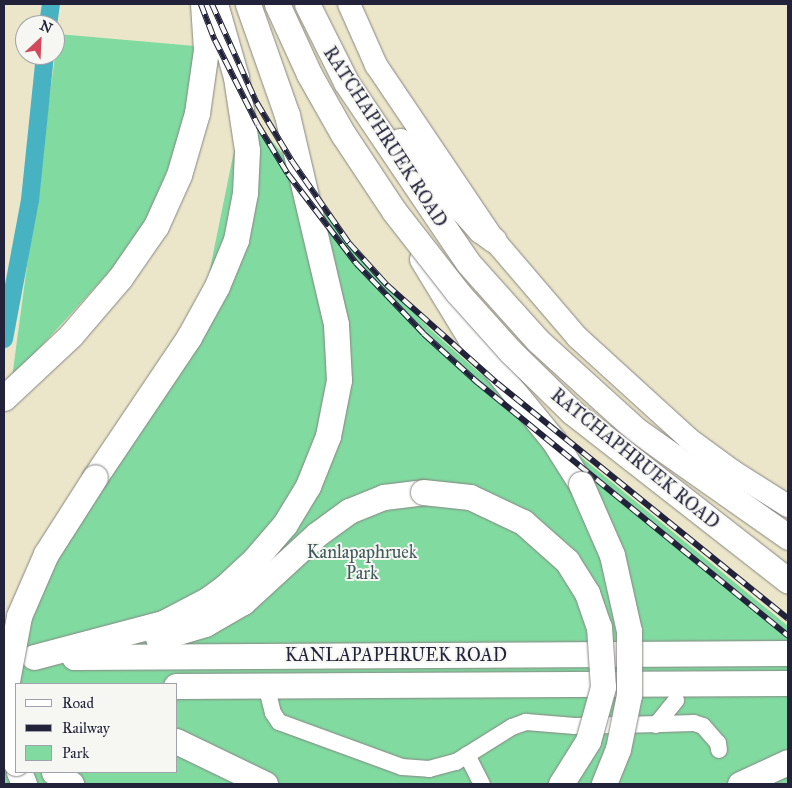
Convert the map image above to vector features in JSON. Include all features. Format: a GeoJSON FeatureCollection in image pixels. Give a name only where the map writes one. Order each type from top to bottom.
{"type":"FeatureCollection","features":[{"type":"Feature","properties":{"kind":"main road"},"geometry":{"type":"LineString","coordinates":[[4,398],[72,335],[120,278],[156,226],[179,175],[197,113],[206,50],[203,4]]}},
{"type":"Feature","properties":{"kind":"main road"},"geometry":{"type":"LineString","coordinates":[[15,758],[8,720],[7,681],[19,616],[46,554],[189,337],[217,286],[238,231],[245,193],[246,150],[236,77],[215,4]]}},
{"type":"Feature","properties":{"kind":"main road"},"geometry":{"type":"LineString","coordinates":[[34,657],[163,623],[207,600],[225,587],[270,544],[289,518],[308,486],[328,436],[339,380],[336,324],[287,115],[248,4]]}},
{"type":"Feature","properties":{"kind":"main road","name":"RATCHAPHRUEK ROAD"},"geometry":{"type":"LineString","coordinates":[[278,4],[309,74],[348,142],[394,211],[464,299],[510,351],[572,412],[788,581]]}},
{"type":"Feature","properties":{"kind":"main road","name":"RATCHAPHRUEK ROAD"},"geometry":{"type":"LineString","coordinates":[[307,4],[323,41],[371,122],[468,263],[538,340],[636,430],[788,537]]}},
{"type":"Feature","properties":{"kind":"main road","name":"RATCHAPHRUEK ROAD"},"geometry":{"type":"LineString","coordinates":[[348,4],[376,65],[494,240],[577,337],[696,444],[788,506]]}},
{"type":"Feature","properties":{"kind":"main road"},"geometry":{"type":"LineString","coordinates":[[323,41],[370,156],[431,276],[470,338],[554,440],[581,484],[612,555],[629,631],[629,696],[618,749],[604,784]]}},
{"type":"Feature","properties":{"kind":"main road"},"geometry":{"type":"LineString","coordinates":[[371,122],[398,138],[480,230],[494,240]]}},
{"type":"Feature","properties":{"kind":"main road"},"geometry":{"type":"LineString","coordinates":[[34,657],[158,638],[205,624],[261,589],[316,535],[349,511],[384,498],[423,492],[470,497],[523,522],[557,550],[587,593],[600,635],[603,687],[588,741],[561,784]]}},
{"type":"Feature","properties":{"kind":"main road","name":"KANLAPAPHRUEK ROAD"},"geometry":{"type":"LineString","coordinates":[[4,657],[788,653]]}},
{"type":"Feature","properties":{"kind":"main road","name":"KANLAPAPHRUEK ROAD"},"geometry":{"type":"LineString","coordinates":[[178,686],[266,684],[788,683]]}},
{"type":"Feature","properties":{"kind":"main road"},"geometry":{"type":"LineString","coordinates":[[4,741],[15,747]]}},
{"type":"Feature","properties":{"kind":"main road"},"geometry":{"type":"LineString","coordinates":[[178,742],[264,784]]}},
{"type":"Feature","properties":{"kind":"main road"},"geometry":{"type":"LineString","coordinates":[[740,784],[788,762]]}},
{"type":"Feature","properties":{"kind":"main road"},"geometry":{"type":"LineString","coordinates":[[55,773],[71,784]]}},
{"type":"Feature","properties":{"kind":"street"},"geometry":{"type":"LineString","coordinates":[[266,684],[272,713],[278,722],[294,730],[402,767],[418,770],[456,762],[512,727],[526,722],[575,726],[699,724],[718,743],[719,750]]}},
{"type":"Feature","properties":{"kind":"street"},"geometry":{"type":"LineString","coordinates":[[656,725],[676,700]]}},
{"type":"Feature","properties":{"kind":"street"},"geometry":{"type":"LineString","coordinates":[[467,756],[482,784]]}},
{"type":"Feature","properties":{"kind":"green space"},"geometry":{"type":"Polygon","coordinates":[[[65,35],[195,46],[186,121],[143,235],[12,378],[54,65],[65,65],[65,35]]]}},
{"type":"Feature","properties":{"kind":"green space","name":"Kanlapaphruek Park"},"geometry":{"type":"Polygon","coordinates":[[[243,107],[281,152],[359,257],[431,330],[499,390],[788,626],[788,784],[4,784],[4,634],[202,308],[243,107]]]}},
{"type":"Feature","properties":{"kind":"waterway"},"geometry":{"type":"LineString","coordinates":[[49,15],[51,4]]}},
{"type":"Feature","properties":{"kind":"waterway"},"geometry":{"type":"LineString","coordinates":[[4,339],[30,200],[44,65]]}},
{"type":"Feature","properties":{"kind":"railway"},"geometry":{"type":"LineString","coordinates":[[201,4],[215,40],[258,125],[288,174],[356,263],[424,334],[477,382],[788,636]]}},
{"type":"Feature","properties":{"kind":"railway"},"geometry":{"type":"LineString","coordinates":[[212,4],[257,103],[292,161],[349,243],[387,285],[497,383],[788,619]]}}]}
